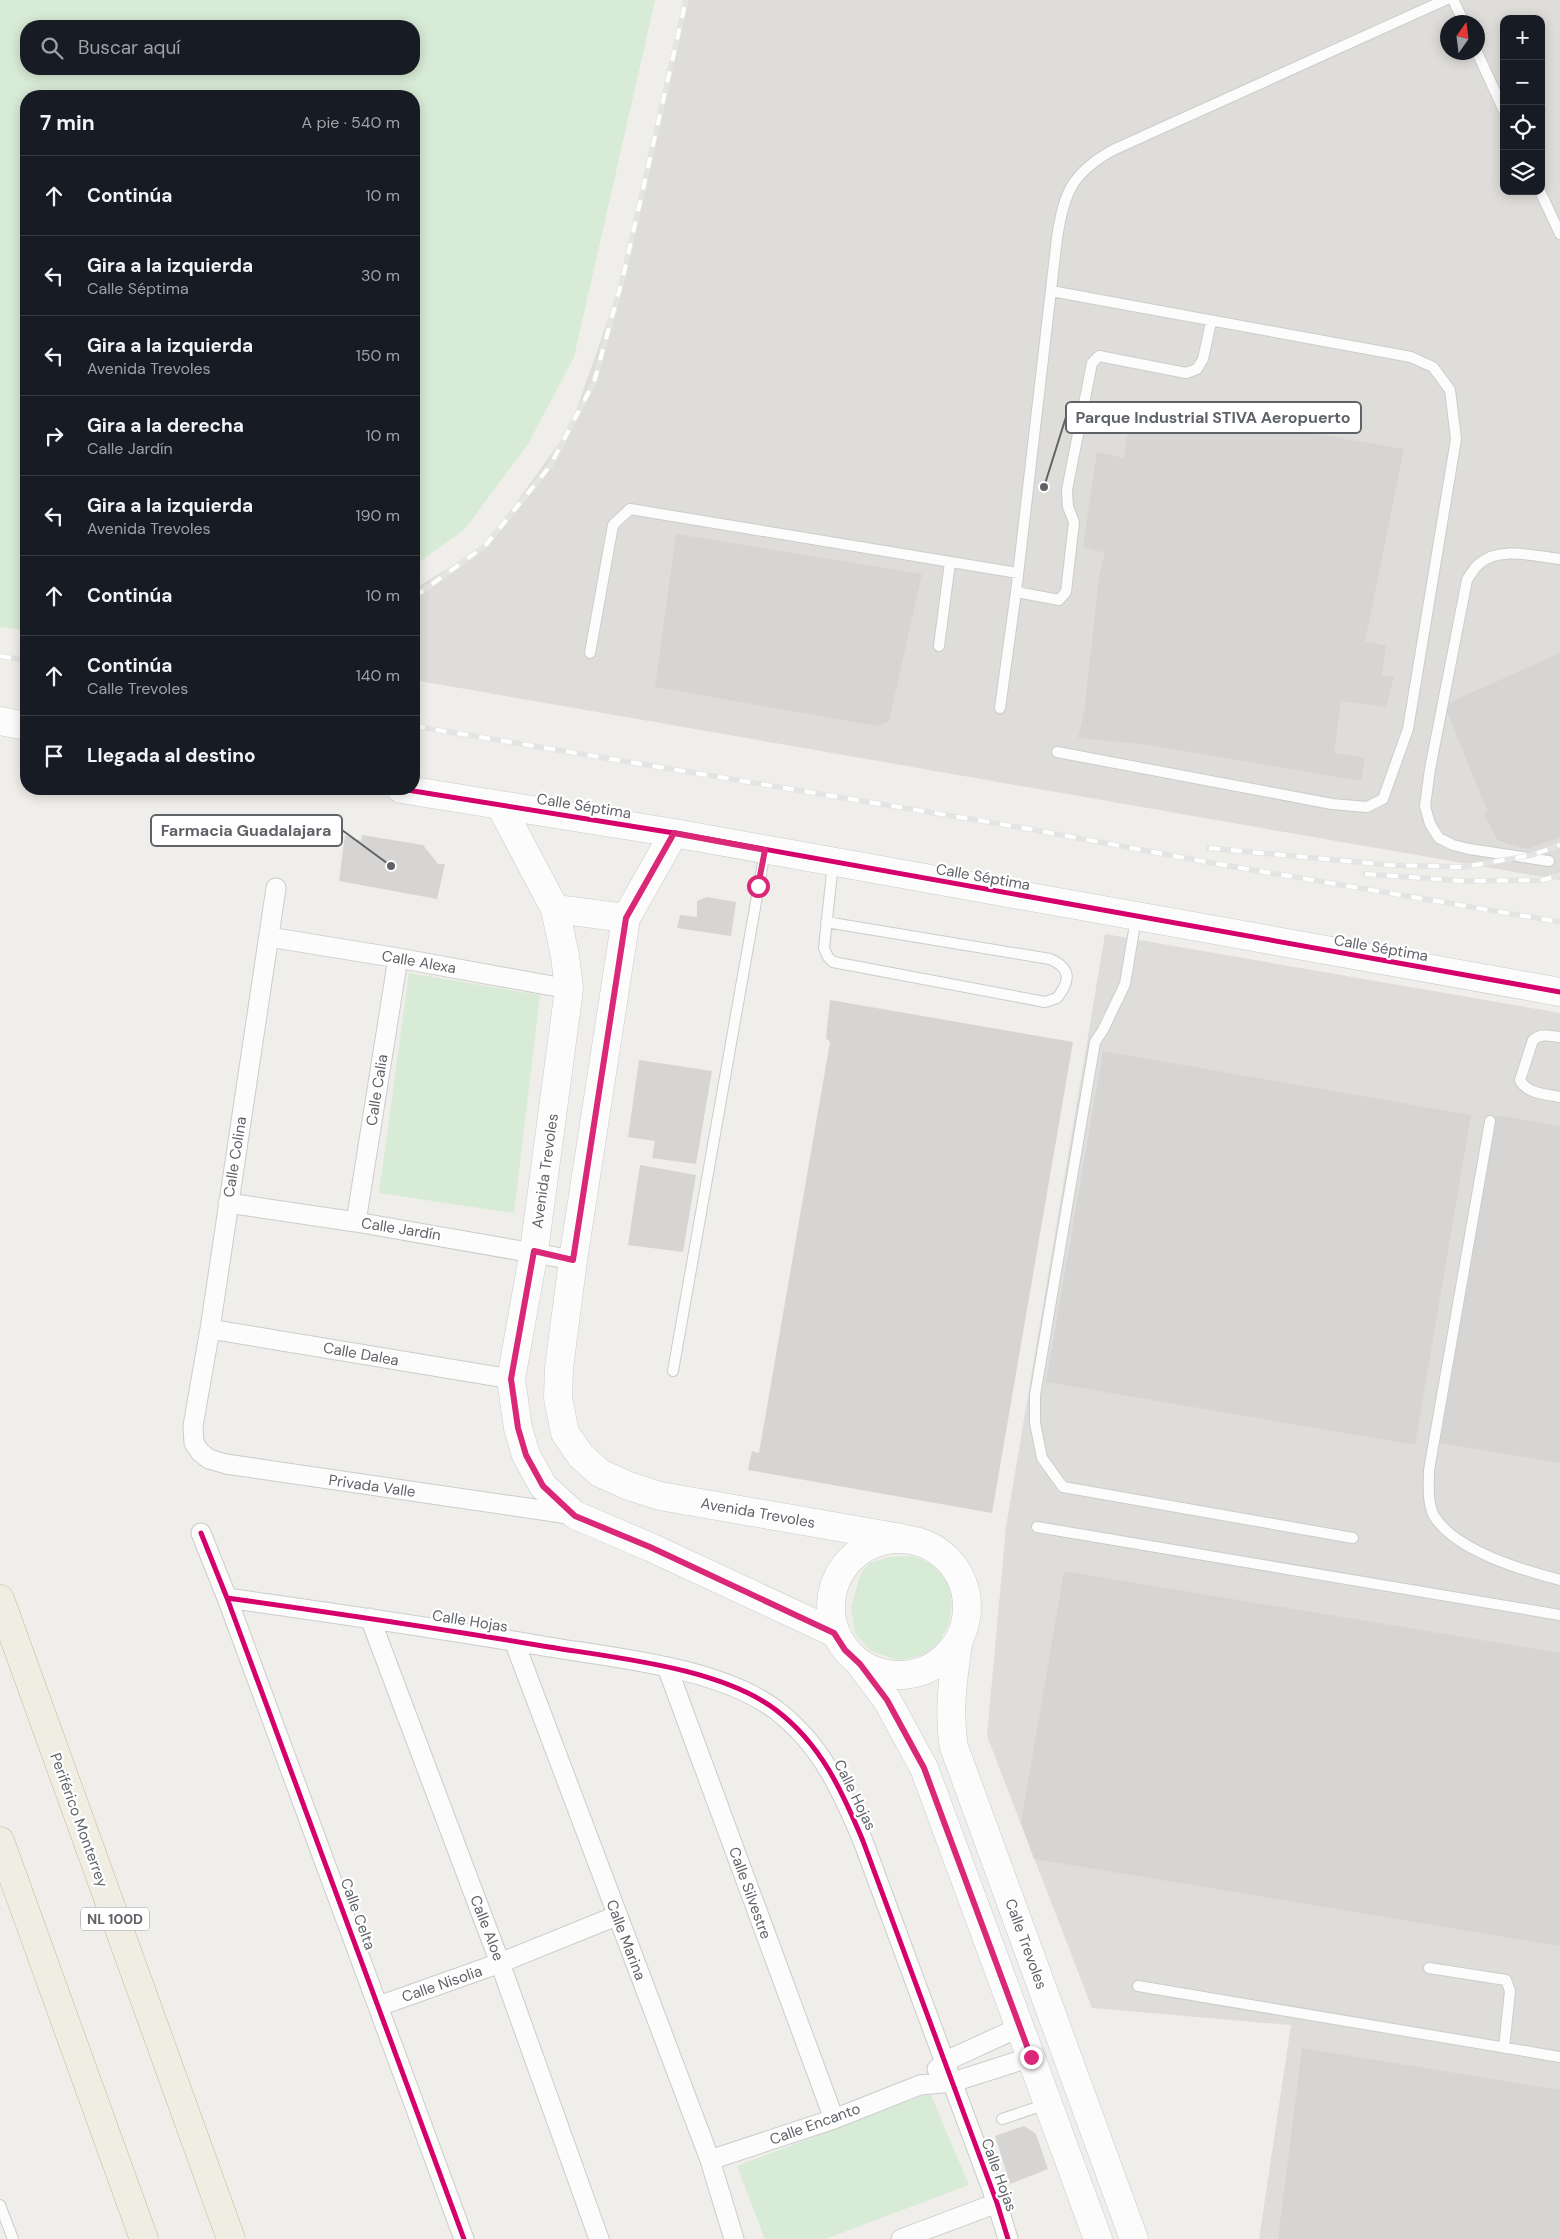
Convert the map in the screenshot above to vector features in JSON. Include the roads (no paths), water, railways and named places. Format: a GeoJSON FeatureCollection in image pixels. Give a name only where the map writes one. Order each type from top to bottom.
{"type":"FeatureCollection","features":[{"type":"Feature","properties":{"kind":"highway","name":"Periférico Monterrey"},"geometry":{"type":"LineString","coordinates":[[0,1599],[231,2239]]}},
{"type":"Feature","properties":{"kind":"highway"},"geometry":{"type":"LineString","coordinates":[[0,1841],[144,2239]]}},
{"type":"Feature","properties":{"kind":"street"},"geometry":{"type":"LineString","coordinates":[[0,721],[20,725]]}},
{"type":"Feature","properties":{"kind":"street","name":"Calle Séptima"},"geometry":{"type":"LineString","coordinates":[[420,792],[674,833],[1560,992]]}},
{"type":"Feature","properties":{"kind":"street","name":"Avenida Trevoles"},"geometry":{"type":"LineString","coordinates":[[500,805],[555,910],[565,956],[569,989],[534,1251],[511,1379],[518,1428],[526,1455],[543,1486],[575,1516],[650,1547],[834,1633]]}},
{"type":"Feature","properties":{"kind":"street","name":"Avenida Trevoles"},"geometry":{"type":"LineString","coordinates":[[674,833],[626,918],[573,1260],[559,1368],[558,1398],[565,1433],[581,1456],[600,1473],[629,1486],[660,1496],[901,1538]]}},
{"type":"Feature","properties":{"kind":"street","name":"Calle Colina"},"geometry":{"type":"LineString","coordinates":[[194,1426],[276,888]]}},
{"type":"Feature","properties":{"kind":"street"},"geometry":{"type":"LineString","coordinates":[[555,910],[626,918]]}},
{"type":"Feature","properties":{"kind":"street","name":"Calle Alexa"},"geometry":{"type":"LineString","coordinates":[[269,937],[569,989]]}},
{"type":"Feature","properties":{"kind":"street","name":"Calle Calia"},"geometry":{"type":"LineString","coordinates":[[356,1222],[398,958]]}},
{"type":"Feature","properties":{"kind":"street","name":"Calle Jardín"},"geometry":{"type":"LineString","coordinates":[[228,1203],[534,1251],[573,1260]]}},
{"type":"Feature","properties":{"kind":"street","name":"Calle Dalea"},"geometry":{"type":"LineString","coordinates":[[210,1329],[511,1379]]}},
{"type":"Feature","properties":{"kind":"street","name":"Privada Valle"},"geometry":{"type":"LineString","coordinates":[[194,1426],[194,1443],[200,1452],[209,1459],[226,1464],[575,1516]]}},
{"type":"Feature","properties":{"kind":"street","name":"Calle Celta"},"geometry":{"type":"LineString","coordinates":[[201,1533],[379,2006],[464,2239]]}},
{"type":"Feature","properties":{"kind":"street"},"geometry":{"type":"LineString","coordinates":[[860,1664],[886,1675],[914,1675],[939,1664],[958,1644],[967,1622],[968,1598],[960,1575],[945,1556],[925,1543],[901,1538],[868,1546],[842,1568],[830,1599],[834,1633],[845,1650],[860,1664],[887,1700],[924,1768],[1098,2239]]}},
{"type":"Feature","properties":{"kind":"street","name":"Calle Hojas"},"geometry":{"type":"LineString","coordinates":[[227,1598],[370,1618],[667,1667],[748,1693],[775,1709],[792,1723],[823,1758],[846,1799],[946,2062],[997,2203],[1008,2239]]}},
{"type":"Feature","properties":{"kind":"street","name":"Calle Aloe"},"geometry":{"type":"LineString","coordinates":[[370,1618],[500,1963],[599,2239]]}},
{"type":"Feature","properties":{"kind":"street","name":"Calle Marina"},"geometry":{"type":"LineString","coordinates":[[514,1641],[616,1916],[710,2160],[734,2239]]}},
{"type":"Feature","properties":{"kind":"street","name":"Calle Trevoles"},"geometry":{"type":"LineString","coordinates":[[958,1644],[951,1696],[950,1724],[954,1747],[1134,2239]]}},
{"type":"Feature","properties":{"kind":"street","name":"Calle Silvestre"},"geometry":{"type":"LineString","coordinates":[[667,1667],[834,2119]]}},
{"type":"Feature","properties":{"kind":"street","name":"Calle Nisolia"},"geometry":{"type":"LineString","coordinates":[[379,2006],[500,1963],[616,1916]]}},
{"type":"Feature","properties":{"kind":"street","name":"Calle Encanto"},"geometry":{"type":"LineString","coordinates":[[920,2085],[946,2062],[1020,2027]]}},
{"type":"Feature","properties":{"kind":"street","name":"Calle Encanto"},"geometry":{"type":"LineString","coordinates":[[710,2160],[834,2119],[920,2085],[953,2082],[1031,2057]]}},
{"type":"Feature","properties":{"kind":"street"},"geometry":{"type":"LineString","coordinates":[[901,2239],[997,2203]]}},
{"type":"Feature","properties":{"kind":"lane"},"geometry":{"type":"LineString","coordinates":[[1000,708],[1016,592],[1061,212],[1068,189],[1097,159],[1445,0]]}},
{"type":"Feature","properties":{"kind":"lane"},"geometry":{"type":"LineString","coordinates":[[1454,0],[1461,15]]}},
{"type":"Feature","properties":{"kind":"lane"},"geometry":{"type":"LineString","coordinates":[[1481,60],[1501,105]]}},
{"type":"Feature","properties":{"kind":"lane"},"geometry":{"type":"LineString","coordinates":[[1542,195],[1560,234]]}},
{"type":"Feature","properties":{"kind":"lane"},"geometry":{"type":"LineString","coordinates":[[1051,291],[1411,357],[1433,367],[1450,390],[1456,439],[1408,729],[1383,799],[1367,807],[1332,804],[1057,752]]}},
{"type":"Feature","properties":{"kind":"lane"},"geometry":{"type":"LineString","coordinates":[[1016,592],[1059,600],[1066,592],[1074,522],[1068,507],[1067,490],[1092,363],[1098,356],[1186,373],[1197,370],[1203,359],[1212,322]]}},
{"type":"Feature","properties":{"kind":"lane"},"geometry":{"type":"LineString","coordinates":[[590,653],[613,526],[630,509],[1018,573]]}},
{"type":"Feature","properties":{"kind":"lane"},"geometry":{"type":"LineString","coordinates":[[1549,861],[1469,850],[1453,845],[1439,838],[1430,824],[1426,806],[1437,731],[1467,580],[1479,564],[1494,556],[1512,554],[1560,559]]}},
{"type":"Feature","properties":{"kind":"lane"},"geometry":{"type":"LineString","coordinates":[[939,646],[950,562]]}},
{"type":"Feature","properties":{"kind":"lane"},"geometry":{"type":"LineString","coordinates":[[673,1371],[765,850]]}},
{"type":"Feature","properties":{"kind":"lane"},"geometry":{"type":"LineString","coordinates":[[826,922],[1050,959],[1060,963],[1066,971],[1067,981],[1058,998],[1045,1002],[833,962],[828,957],[824,948],[826,922],[834,862]]}},
{"type":"Feature","properties":{"kind":"lane"},"geometry":{"type":"LineString","coordinates":[[1137,917],[1125,984],[1103,1030],[1095,1042],[1093,1052],[1035,1395],[1034,1423],[1042,1458],[1062,1487],[1353,1538]]}},
{"type":"Feature","properties":{"kind":"lane"},"geometry":{"type":"LineString","coordinates":[[1560,1038],[1544,1035],[1537,1036],[1532,1040],[1520,1080],[1524,1087],[1532,1091],[1560,1097]]}},
{"type":"Feature","properties":{"kind":"lane"},"geometry":{"type":"LineString","coordinates":[[1490,1121],[1429,1470],[1429,1495],[1434,1515],[1453,1536],[1480,1551],[1515,1566],[1560,1580]]}},
{"type":"Feature","properties":{"kind":"lane"},"geometry":{"type":"LineString","coordinates":[[1037,1527],[1560,1615]]}},
{"type":"Feature","properties":{"kind":"lane"},"geometry":{"type":"LineString","coordinates":[[1428,1968],[1506,1980],[1510,1991],[1504,2048]]}},
{"type":"Feature","properties":{"kind":"lane"},"geometry":{"type":"LineString","coordinates":[[1138,1986],[1560,2057]]}},
{"type":"Feature","properties":{"kind":"lane"},"geometry":{"type":"LineString","coordinates":[[1002,2119],[1048,2103]]}},
{"type":"Feature","properties":{"kind":"lane"},"geometry":{"type":"LineString","coordinates":[[0,2205],[13,2239]]}},
{"type":"Feature","properties":{"kind":"railway"},"geometry":{"type":"LineString","coordinates":[[420,593],[485,546],[550,466],[594,382],[623,277],[686,0]]}},
{"type":"Feature","properties":{"kind":"railway"},"geometry":{"type":"LineString","coordinates":[[0,656],[20,659]]}},
{"type":"Feature","properties":{"kind":"railway"},"geometry":{"type":"LineString","coordinates":[[420,727],[1024,828],[1212,863],[1560,922]]}},
{"type":"Feature","properties":{"kind":"railway"},"geometry":{"type":"LineString","coordinates":[[1209,848],[1389,865],[1464,867],[1532,855],[1560,845]]}},
{"type":"Feature","properties":{"kind":"railway"},"geometry":{"type":"LineString","coordinates":[[1365,874],[1465,881],[1543,880],[1560,875]]}},
{"type":"Feature","properties":{"kind":"place","name":"Parque Industrial STIVA Aeropuerto"},"geometry":{"type":"Point","coordinates":[1044,487]}},
{"type":"Feature","properties":{"kind":"place","name":"Farmacia Guadalajara"},"geometry":{"type":"Point","coordinates":[391,866]}}]}
